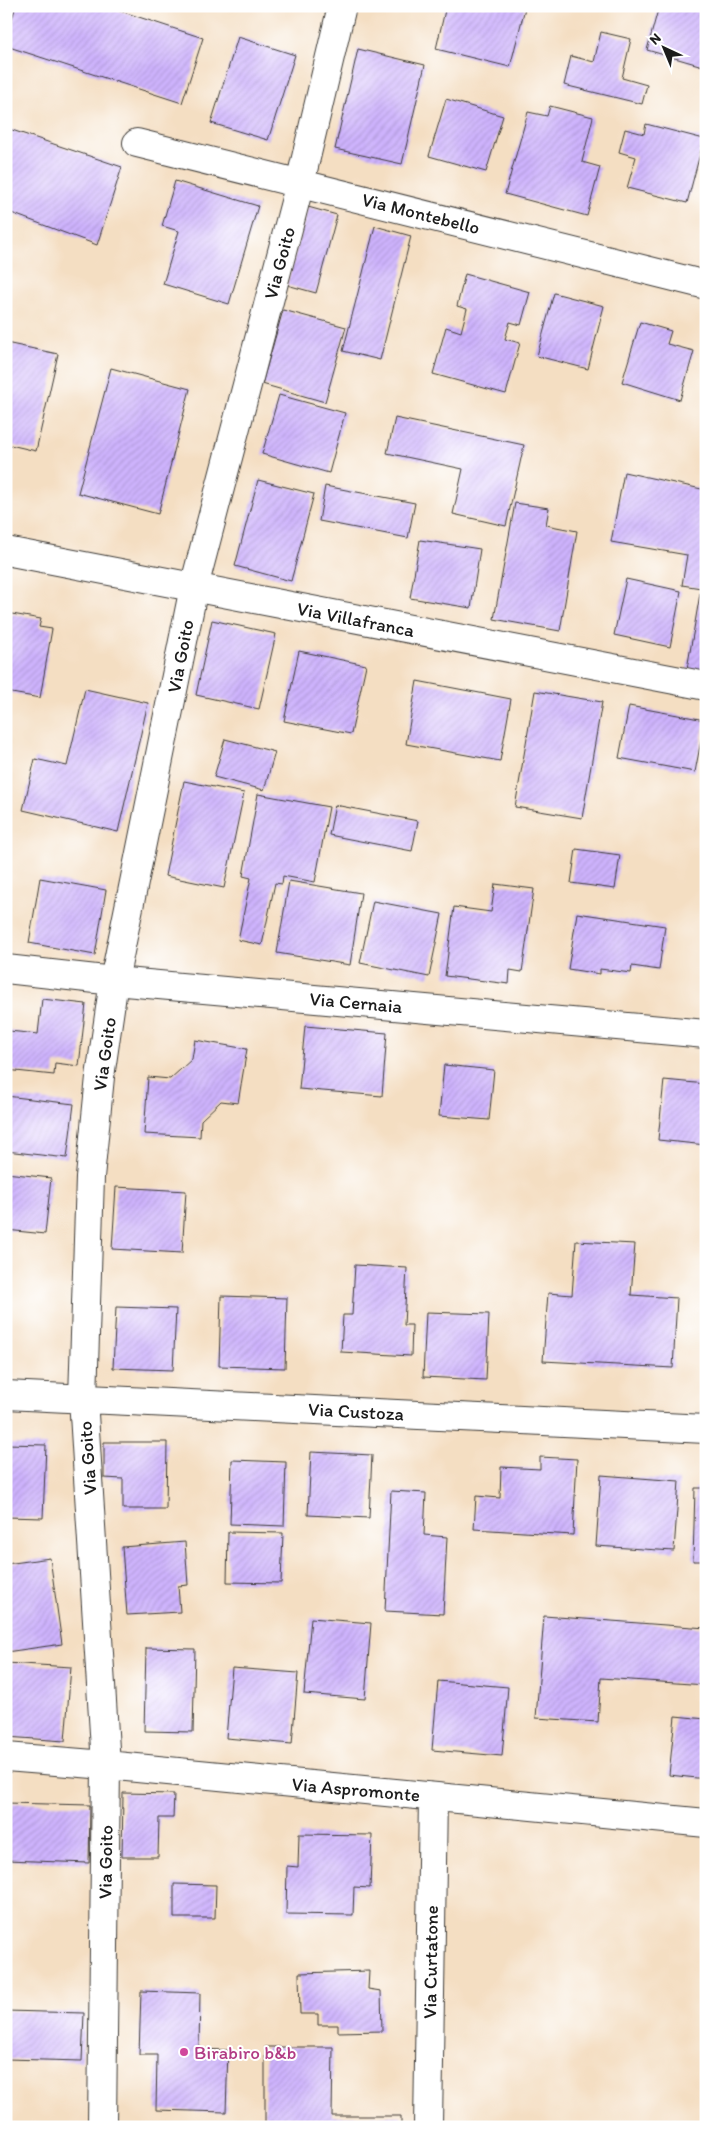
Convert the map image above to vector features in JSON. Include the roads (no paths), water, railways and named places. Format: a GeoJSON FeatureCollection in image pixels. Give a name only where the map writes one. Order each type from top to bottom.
{"type":"FeatureCollection","features":[{"type":"Feature","properties":{"kind":"street","name":"Via Goito"},"geometry":{"type":"LineString","coordinates":[[102,2127],[106,1765],[83,1398],[90,1177],[100,1078],[114,981],[194,587],[300,183],[342,6]]}},
{"type":"Feature","properties":{"kind":"street","name":"Via Montebello"},"geometry":{"type":"LineString","coordinates":[[137,143],[706,285]]}},
{"type":"Feature","properties":{"kind":"street","name":"Via Villafranca"},"geometry":{"type":"LineString","coordinates":[[6,551],[706,686]]}},
{"type":"Feature","properties":{"kind":"street","name":"Via Cernaia"},"geometry":{"type":"LineString","coordinates":[[6,969],[114,981],[706,1034]]}},
{"type":"Feature","properties":{"kind":"street","name":"Via Custoza"},"geometry":{"type":"LineString","coordinates":[[6,1395],[706,1429]]}},
{"type":"Feature","properties":{"kind":"street","name":"Via Aspromonte"},"geometry":{"type":"LineString","coordinates":[[6,1758],[106,1765],[706,1823]]}},
{"type":"Feature","properties":{"kind":"street","name":"Via Curtatone"},"geometry":{"type":"LineString","coordinates":[[428,2127],[433,1797]]}},
{"type":"Feature","properties":{"kind":"place","name":"Birabiro b&b"},"geometry":{"type":"Point","coordinates":[184,2052]}}]}
